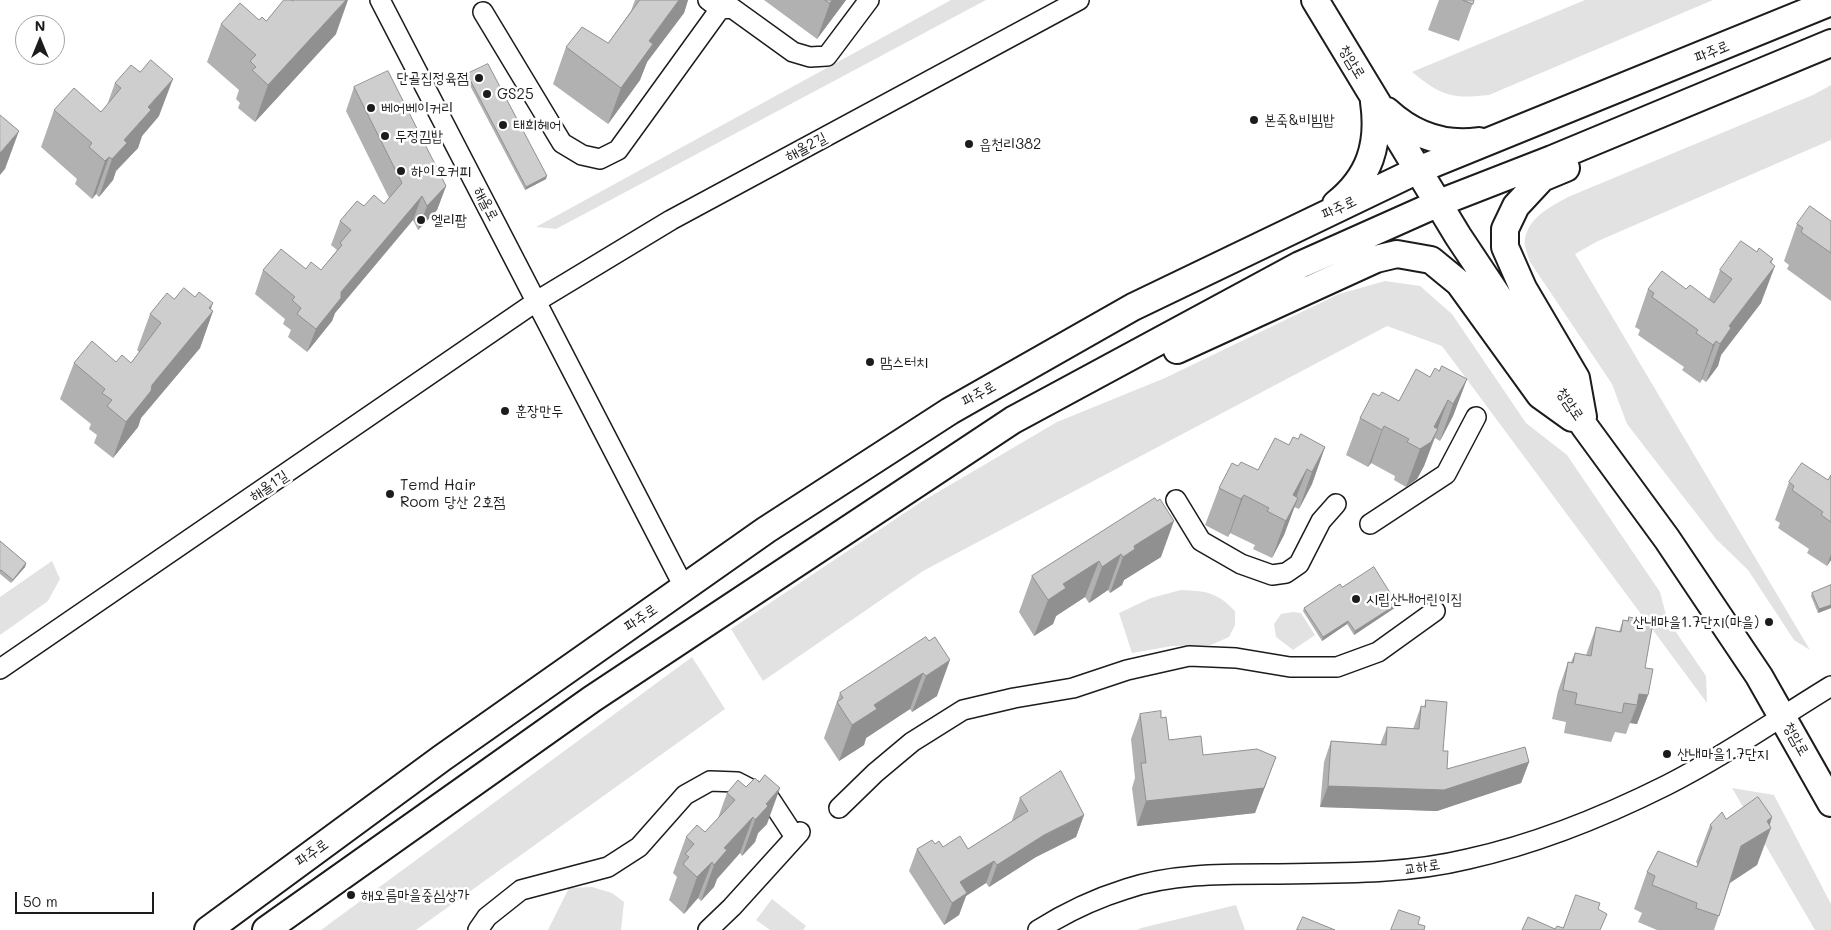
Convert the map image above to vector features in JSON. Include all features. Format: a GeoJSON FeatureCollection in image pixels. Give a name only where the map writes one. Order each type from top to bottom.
{"type":"FeatureCollection","features":[{"type":"Feature","properties":{"kind":"main road","name":"청암로"},"geometry":{"type":"LineString","coordinates":[[1315,0],[1418,170],[1585,427],[1667,539],[1759,676],[1783,715],[1831,803]]}},
{"type":"Feature","properties":{"kind":"main road","name":"파주로"},"geometry":{"type":"LineString","coordinates":[[208,930],[442,758],[684,587],[766,530],[950,411],[1133,307],[1418,170],[1831,2]]}},
{"type":"Feature","properties":{"kind":"main road"},"geometry":{"type":"LineString","coordinates":[[266,930],[592,699],[1013,420],[1300,265],[1439,203],[1552,159],[1831,43]]}},
{"type":"Feature","properties":{"kind":"main road"},"geometry":{"type":"LineString","coordinates":[[1585,427],[1576,378],[1524,288],[1506,247],[1506,230],[1516,206],[1542,178],[1695,111],[1798,56]]}},
{"type":"Feature","properties":{"kind":"main road"},"geometry":{"type":"LineString","coordinates":[[1373,98],[1408,128],[1428,138],[1453,143],[1469,142],[1508,134]]}},
{"type":"Feature","properties":{"kind":"main road"},"geometry":{"type":"LineString","coordinates":[[1317,219],[1348,194],[1364,173],[1375,147],[1377,123],[1373,98]]}},
{"type":"Feature","properties":{"kind":"main road"},"geometry":{"type":"LineString","coordinates":[[1089,379],[1155,360],[1376,259],[1397,254],[1431,260],[1459,282],[1540,395],[1585,427]]}},
{"type":"Feature","properties":{"kind":"street","name":"해올로"},"geometry":{"type":"LineString","coordinates":[[380,0],[684,587]]}},
{"type":"Feature","properties":{"kind":"street"},"geometry":{"type":"LineString","coordinates":[[483,12],[562,143],[582,155],[600,159],[618,150],[724,4],[793,52],[810,58],[827,56],[869,0]]}},
{"type":"Feature","properties":{"kind":"street","name":"해올2길"},"geometry":{"type":"LineString","coordinates":[[537,301],[671,220],[1079,0]]}},
{"type":"Feature","properties":{"kind":"street","name":"해올1길"},"geometry":{"type":"LineString","coordinates":[[0,669],[537,301]]}},
{"type":"Feature","properties":{"kind":"street"},"geometry":{"type":"LineString","coordinates":[[1370,524],[1446,474],[1476,417]]}},
{"type":"Feature","properties":{"kind":"street"},"geometry":{"type":"LineString","coordinates":[[1176,500],[1201,541],[1241,564],[1272,575],[1286,573],[1299,564],[1321,521],[1336,504]]}},
{"type":"Feature","properties":{"kind":"street"},"geometry":{"type":"LineString","coordinates":[[840,808],[875,773],[912,742],[963,710],[1014,698],[1073,688],[1127,670],[1189,656],[1236,658],[1290,667],[1337,667],[1378,652],[1435,611]]}},
{"type":"Feature","properties":{"kind":"street","name":"교하로"},"geometry":{"type":"LineString","coordinates":[[1038,930],[1056,919],[1127,888],[1181,878],[1218,874],[1400,872],[1478,857],[1538,839],[1582,822],[1667,784],[1831,686]]}},
{"type":"Feature","properties":{"kind":"street"},"geometry":{"type":"LineString","coordinates":[[478,930],[487,917],[521,890],[608,867],[646,840],[685,795],[710,781],[737,782],[770,798],[798,835],[715,927]]}},
{"type":"Feature","properties":{"kind":"shaded area"},"geometry":{"type":"Polygon","coordinates":[[[951,0],[986,0],[556,229],[536,227],[951,0]]]}},
{"type":"Feature","properties":{"kind":"shaded area"},"geometry":{"type":"Polygon","coordinates":[[[1585,0],[1713,0],[1489,95],[1456,96],[1448,94],[1439,91],[1412,72],[1585,0]]]}},
{"type":"Feature","properties":{"kind":"shaded area"},"geometry":{"type":"Polygon","coordinates":[[[1831,85],[1831,140],[1598,241],[1575,254],[1810,650],[1794,640],[1748,570],[1716,539],[1627,424],[1612,384],[1530,262],[1525,241],[1527,231],[1541,213],[1568,197],[1813,95],[1831,85]]]}},
{"type":"Feature","properties":{"kind":"shaded area"},"geometry":{"type":"Polygon","coordinates":[[[1385,281],[1420,286],[1452,314],[1526,423],[1567,455],[1660,592],[1667,619],[1706,676],[1707,703],[1442,346],[1387,326],[923,571],[763,681],[731,629],[921,502],[1057,422],[1165,378],[1339,294],[1385,281]]]}},
{"type":"Feature","properties":{"kind":"shaded area"},"geometry":{"type":"Polygon","coordinates":[[[52,561],[60,579],[48,601],[0,635],[0,597],[52,561]]]}},
{"type":"Feature","properties":{"kind":"shaded area"},"geometry":{"type":"Polygon","coordinates":[[[1181,590],[1211,594],[1229,605],[1235,611],[1235,625],[1229,637],[1211,645],[1172,646],[1132,653],[1119,613],[1151,598],[1181,590]]]}},
{"type":"Feature","properties":{"kind":"shaded area"},"geometry":{"type":"Polygon","coordinates":[[[1301,613],[1315,635],[1293,650],[1276,637],[1274,624],[1281,614],[1301,613]]]}},
{"type":"Feature","properties":{"kind":"shaded area"},"geometry":{"type":"Polygon","coordinates":[[[692,657],[725,709],[416,930],[321,930],[692,657]]]}},
{"type":"Feature","properties":{"kind":"shaded area"},"geometry":{"type":"Polygon","coordinates":[[[1732,788],[1774,795],[1831,904],[1831,930],[1815,930],[1732,788]]]}},
{"type":"Feature","properties":{"kind":"shaded area"},"geometry":{"type":"Polygon","coordinates":[[[592,887],[612,893],[624,902],[621,930],[548,930],[569,888],[592,887]]]}},
{"type":"Feature","properties":{"kind":"shaded area"},"geometry":{"type":"Polygon","coordinates":[[[772,899],[806,926],[803,930],[770,930],[756,920],[772,899]]]}},
{"type":"Feature","properties":{"kind":"shaded area"},"geometry":{"type":"Polygon","coordinates":[[[1236,905],[1245,930],[1137,930],[1141,928],[1236,905]]]}},
{"type":"Feature","properties":{"kind":"building"},"geometry":{"type":"Polygon","coordinates":[[[284,0],[346,0],[268,85],[252,70],[256,67],[250,61],[256,55],[221,24],[240,3],[259,20],[262,17],[266,21],[284,0]]]}},
{"type":"Feature","properties":{"kind":"building"},"geometry":{"type":"Polygon","coordinates":[[[640,0],[679,0],[649,41],[653,44],[621,88],[566,47],[582,27],[608,43],[640,0]]]}},
{"type":"Feature","properties":{"kind":"building"},"geometry":{"type":"Polygon","coordinates":[[[1463,0],[1474,0],[1473,4],[1463,0]]]}},
{"type":"Feature","properties":{"kind":"building"},"geometry":{"type":"Polygon","coordinates":[[[151,60],[173,79],[148,107],[151,110],[124,140],[127,143],[112,159],[109,157],[105,161],[89,147],[92,143],[54,110],[74,88],[101,112],[121,88],[115,83],[131,65],[140,72],[151,60]]]}},
{"type":"Feature","properties":{"kind":"building"},"geometry":{"type":"Polygon","coordinates":[[[488,64],[547,176],[526,187],[467,74],[488,64]]]}},
{"type":"Feature","properties":{"kind":"building"},"geometry":{"type":"Polygon","coordinates":[[[388,71],[446,186],[427,206],[422,196],[341,292],[341,298],[316,329],[297,314],[301,308],[292,300],[295,297],[263,270],[281,249],[306,269],[311,262],[321,270],[342,245],[340,243],[351,230],[340,221],[357,201],[364,206],[374,195],[384,204],[402,183],[354,87],[388,71]]]}},
{"type":"Feature","properties":{"kind":"building"},"geometry":{"type":"Polygon","coordinates":[[[0,115],[19,131],[0,153],[0,115]]]}},
{"type":"Feature","properties":{"kind":"building"},"geometry":{"type":"Polygon","coordinates":[[[1810,206],[1831,221],[1831,253],[1801,232],[1803,228],[1797,224],[1810,206]]]}},
{"type":"Feature","properties":{"kind":"building"},"geometry":{"type":"Polygon","coordinates":[[[1741,241],[1757,252],[1759,248],[1773,259],[1770,262],[1775,266],[1729,326],[1731,328],[1720,344],[1716,341],[1713,345],[1696,333],[1698,330],[1652,297],[1654,293],[1648,289],[1662,271],[1686,289],[1690,285],[1714,303],[1732,279],[1720,270],[1741,241]]]}},
{"type":"Feature","properties":{"kind":"building"},"geometry":{"type":"Polygon","coordinates":[[[184,288],[195,297],[199,292],[213,303],[209,308],[213,311],[152,385],[151,391],[126,422],[107,406],[112,400],[102,393],[105,389],[74,363],[92,341],[116,362],[122,355],[131,363],[161,323],[150,314],[167,293],[174,299],[184,288]]]}},
{"type":"Feature","properties":{"kind":"building"},"geometry":{"type":"Polygon","coordinates":[[[1442,366],[1467,379],[1453,404],[1448,400],[1434,427],[1438,429],[1431,442],[1420,449],[1407,442],[1409,439],[1384,426],[1382,430],[1360,418],[1373,393],[1379,396],[1382,392],[1399,401],[1416,369],[1430,377],[1435,368],[1439,371],[1442,366]]]}},
{"type":"Feature","properties":{"kind":"building"},"geometry":{"type":"Polygon","coordinates":[[[1301,434],[1325,447],[1312,472],[1307,469],[1293,495],[1298,498],[1286,521],[1267,511],[1269,508],[1244,495],[1241,499],[1219,488],[1232,463],[1238,466],[1241,462],[1258,470],[1275,438],[1289,445],[1293,437],[1298,439],[1301,434]]]}},
{"type":"Feature","properties":{"kind":"building"},"geometry":{"type":"Polygon","coordinates":[[[1802,463],[1828,480],[1831,475],[1831,522],[1821,515],[1823,512],[1792,490],[1794,486],[1789,482],[1802,463]]]}},
{"type":"Feature","properties":{"kind":"building"},"geometry":{"type":"Polygon","coordinates":[[[1155,498],[1157,501],[1160,499],[1174,521],[1134,546],[1135,549],[1123,557],[1121,554],[1102,567],[1099,561],[1063,584],[1066,588],[1048,600],[1032,576],[1155,498]]]}},
{"type":"Feature","properties":{"kind":"building"},"geometry":{"type":"Polygon","coordinates":[[[0,541],[26,563],[13,580],[0,571],[0,541]]]}},
{"type":"Feature","properties":{"kind":"building","name":"시립산내어린이집"},"geometry":{"type":"Polygon","coordinates":[[[1374,567],[1397,604],[1355,631],[1348,621],[1323,637],[1304,608],[1340,584],[1342,587],[1374,567]]]}},
{"type":"Feature","properties":{"kind":"building"},"geometry":{"type":"Polygon","coordinates":[[[1831,585],[1831,605],[1819,609],[1812,593],[1831,585]]]}},
{"type":"Feature","properties":{"kind":"building"},"geometry":{"type":"Polygon","coordinates":[[[1629,617],[1653,622],[1645,668],[1653,669],[1648,695],[1639,694],[1637,705],[1624,703],[1622,713],[1575,704],[1577,693],[1563,690],[1568,662],[1573,663],[1575,653],[1591,656],[1596,627],[1621,632],[1623,620],[1628,621],[1629,617]]]}},
{"type":"Feature","properties":{"kind":"building"},"geometry":{"type":"Polygon","coordinates":[[[926,637],[929,641],[935,637],[950,660],[926,676],[923,673],[874,705],[877,709],[852,725],[837,702],[843,698],[840,693],[926,637]]]}},
{"type":"Feature","properties":{"kind":"building"},"geometry":{"type":"Polygon","coordinates":[[[1426,700],[1447,702],[1443,751],[1448,751],[1447,769],[1525,747],[1529,762],[1444,790],[1328,786],[1331,741],[1386,745],[1387,727],[1419,729],[1421,706],[1425,707],[1426,700]]]}},
{"type":"Feature","properties":{"kind":"building"},"geometry":{"type":"Polygon","coordinates":[[[1161,711],[1161,718],[1166,717],[1169,740],[1201,736],[1203,755],[1257,749],[1276,757],[1264,788],[1146,801],[1141,763],[1146,763],[1140,714],[1161,711]]]}},
{"type":"Feature","properties":{"kind":"building"},"geometry":{"type":"Polygon","coordinates":[[[1061,771],[1084,815],[1044,835],[997,865],[994,861],[960,882],[967,893],[952,903],[917,849],[932,840],[935,844],[939,841],[943,847],[960,836],[968,849],[1028,811],[1020,798],[1061,771]]]}},
{"type":"Feature","properties":{"kind":"building"},"geometry":{"type":"Polygon","coordinates":[[[765,775],[780,788],[766,804],[768,806],[755,820],[753,817],[724,848],[727,850],[714,865],[712,862],[697,877],[683,864],[689,857],[685,854],[694,844],[686,837],[697,825],[705,832],[735,800],[727,793],[738,780],[746,787],[755,778],[759,782],[765,775]]]}},
{"type":"Feature","properties":{"kind":"building"},"geometry":{"type":"Polygon","coordinates":[[[1758,797],[1772,817],[1767,821],[1771,828],[1741,846],[1719,916],[1696,908],[1697,903],[1652,885],[1655,876],[1647,872],[1658,851],[1697,867],[1712,827],[1710,825],[1722,812],[1726,819],[1758,797]]]}},
{"type":"Feature","properties":{"kind":"building"},"geometry":{"type":"Polygon","coordinates":[[[1576,895],[1600,903],[1598,909],[1607,914],[1600,930],[1522,930],[1528,917],[1555,929],[1557,926],[1563,928],[1576,895]]]}},
{"type":"Feature","properties":{"kind":"building"},"geometry":{"type":"Polygon","coordinates":[[[1399,910],[1420,917],[1418,924],[1425,926],[1424,930],[1391,930],[1399,910]]]}},
{"type":"Feature","properties":{"kind":"building"},"geometry":{"type":"Polygon","coordinates":[[[1303,917],[1335,930],[1297,930],[1303,917]]]}},
{"type":"Feature","properties":{"kind":"place","name":"단골집정육점"},"geometry":{"type":"Point","coordinates":[479,78]}},
{"type":"Feature","properties":{"kind":"place","name":"GS25"},"geometry":{"type":"Point","coordinates":[487,94]}},
{"type":"Feature","properties":{"kind":"place","name":"베어베이커리"},"geometry":{"type":"Point","coordinates":[371,108]}},
{"type":"Feature","properties":{"kind":"place","name":"본죽&비빔밥"},"geometry":{"type":"Point","coordinates":[1254,120]}},
{"type":"Feature","properties":{"kind":"place","name":"태희헤어"},"geometry":{"type":"Point","coordinates":[503,125]}},
{"type":"Feature","properties":{"kind":"place","name":"두정김밥"},"geometry":{"type":"Point","coordinates":[385,136]}},
{"type":"Feature","properties":{"kind":"place","name":"읍천리382"},"geometry":{"type":"Point","coordinates":[969,144]}},
{"type":"Feature","properties":{"kind":"place","name":"하이오커피"},"geometry":{"type":"Point","coordinates":[401,171]}},
{"type":"Feature","properties":{"kind":"place","name":"엘리팝"},"geometry":{"type":"Point","coordinates":[421,220]}},
{"type":"Feature","properties":{"kind":"place","name":"맘스터치"},"geometry":{"type":"Point","coordinates":[870,362]}},
{"type":"Feature","properties":{"kind":"place","name":"훈장만두"},"geometry":{"type":"Point","coordinates":[505,411]}},
{"type":"Feature","properties":{"kind":"place","name":"Temd Hair Room 당산 2호점"},"geometry":{"type":"Point","coordinates":[390,494]}},
{"type":"Feature","properties":{"kind":"place","name":"시립산내어린이집"},"geometry":{"type":"Point","coordinates":[1356,599]}},
{"type":"Feature","properties":{"kind":"place","name":"산내마을1.7단지(마을)"},"geometry":{"type":"Point","coordinates":[1769,622]}},
{"type":"Feature","properties":{"kind":"place","name":"산내마을1.7단지"},"geometry":{"type":"Point","coordinates":[1667,754]}},
{"type":"Feature","properties":{"kind":"place","name":"해오름마을중심상가"},"geometry":{"type":"Point","coordinates":[351,895]}}]}
